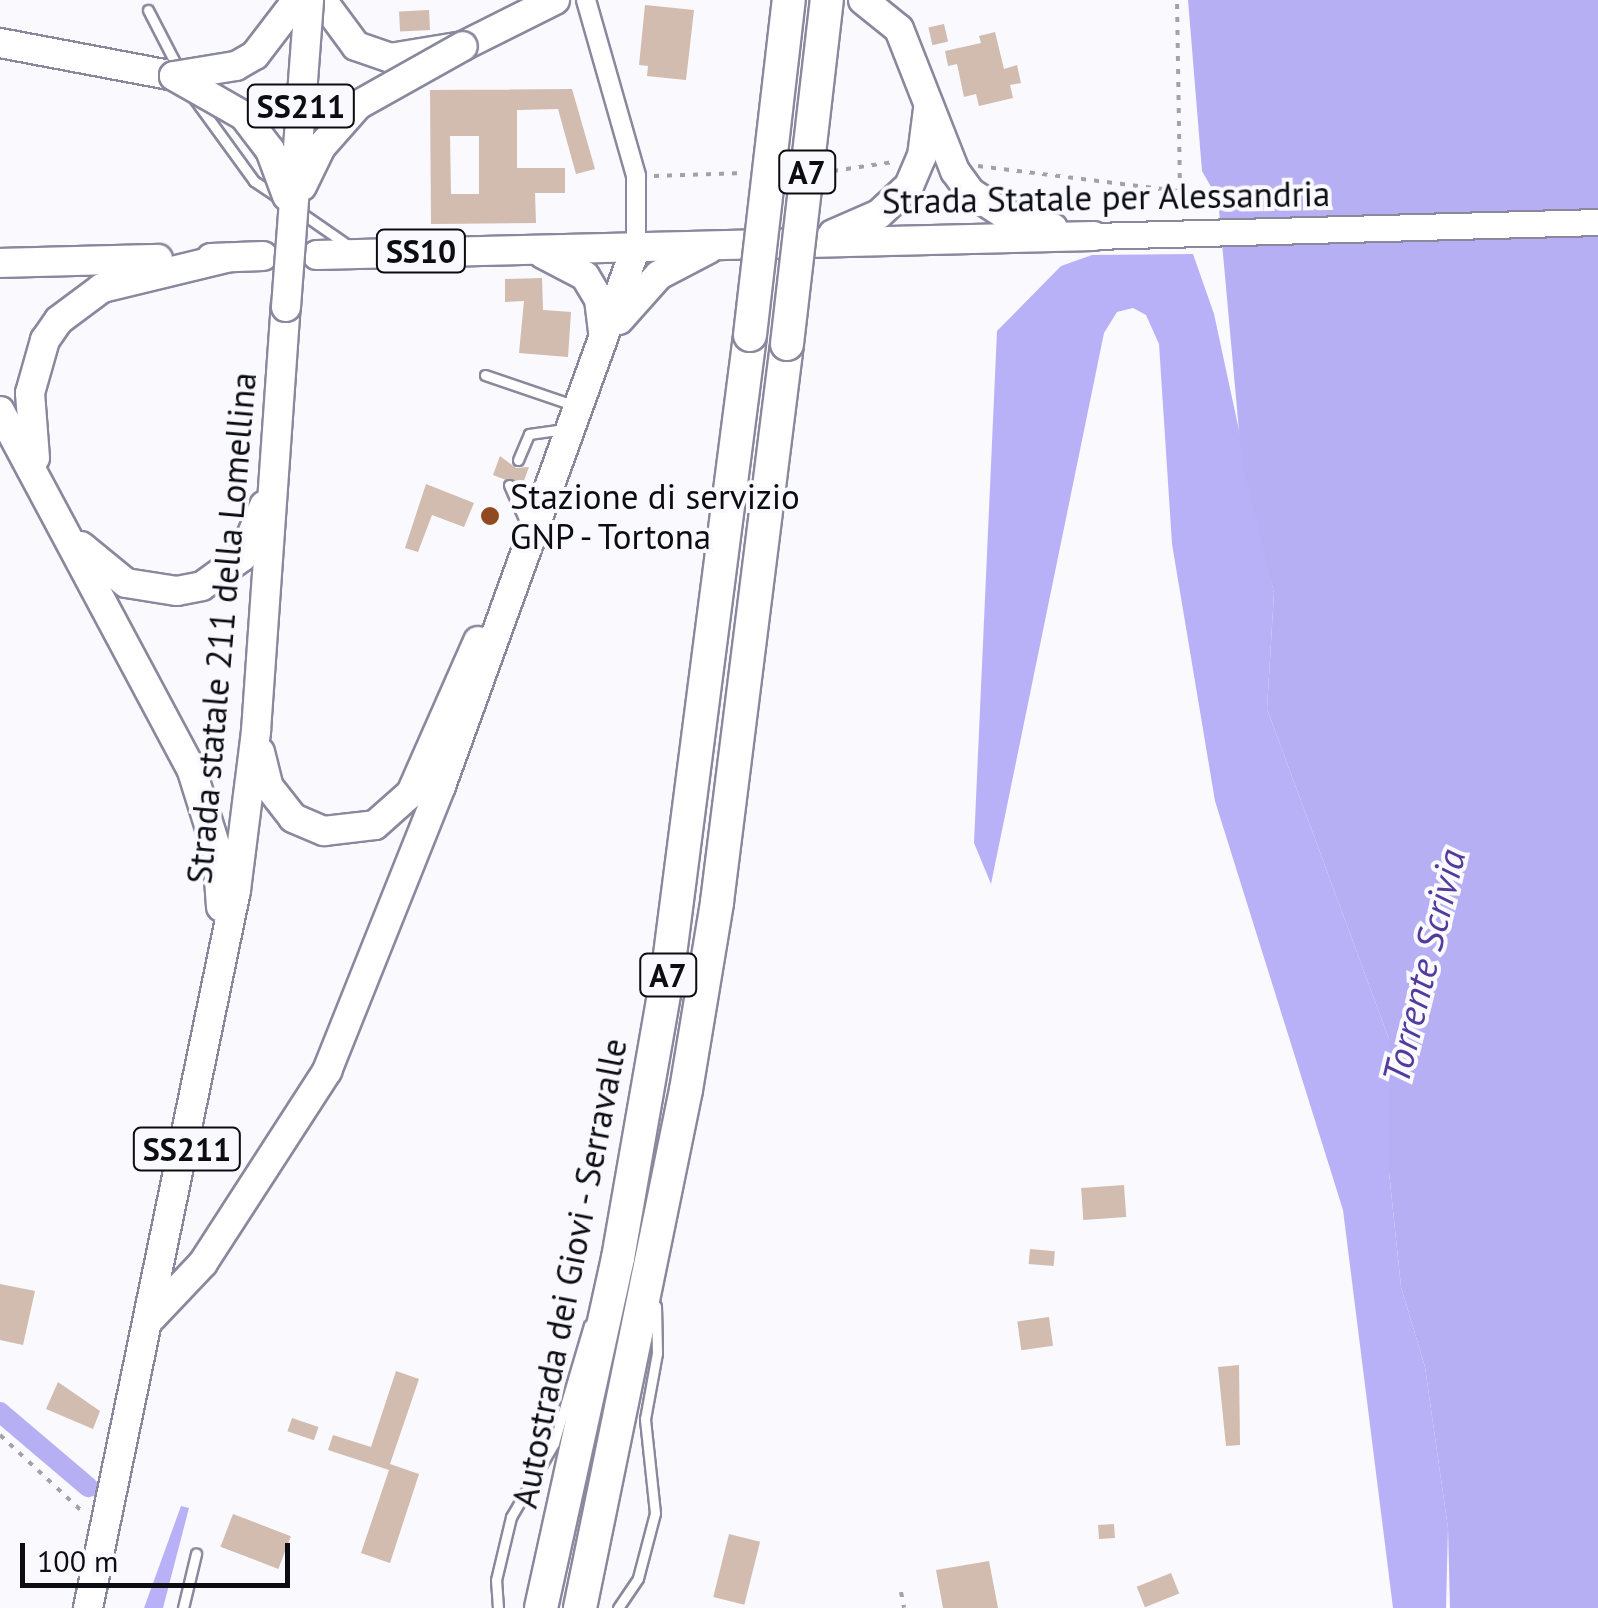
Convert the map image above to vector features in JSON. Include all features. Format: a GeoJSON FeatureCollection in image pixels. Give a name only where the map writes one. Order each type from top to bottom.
{"type":"FeatureCollection","features":[{"type":"Feature","properties":{"kind":"highway","name":"Autostrada dei Giovi - Serravalle"},"geometry":{"type":"LineString","coordinates":[[541,1608],[618,1258],[680,892],[789,0]]}},
{"type":"Feature","properties":{"kind":"highway","name":"A7"},"geometry":{"type":"LineString","coordinates":[[580,1608],[654,1263],[717,902],[827,0]]}},
{"type":"Feature","properties":{"kind":"main road"},"geometry":{"type":"LineString","coordinates":[[174,76],[236,66],[255,55],[297,0]]}},
{"type":"Feature","properties":{"kind":"main road","name":"Strada statale 211 della Lomellina"},"geometry":{"type":"LineString","coordinates":[[88,1608],[221,978],[256,731],[309,0]]}},
{"type":"Feature","properties":{"kind":"main road"},"geometry":{"type":"LineString","coordinates":[[322,0],[341,33],[371,54],[415,57],[463,46]]}},
{"type":"Feature","properties":{"kind":"main road"},"geometry":{"type":"LineString","coordinates":[[292,211],[338,124],[388,86],[555,0]]}},
{"type":"Feature","properties":{"kind":"main road"},"geometry":{"type":"LineString","coordinates":[[863,0],[899,29],[955,171],[986,205],[1026,222],[1094,236]]}},
{"type":"Feature","properties":{"kind":"main road"},"geometry":{"type":"LineString","coordinates":[[0,43],[174,76],[229,105],[258,132],[292,211]]}},
{"type":"Feature","properties":{"kind":"main road"},"geometry":{"type":"LineString","coordinates":[[816,241],[880,214],[903,194],[922,156],[928,108]]}},
{"type":"Feature","properties":{"kind":"main road","name":"Strada Statale per Alessandria"},"geometry":{"type":"LineString","coordinates":[[316,255],[1598,222]]}},
{"type":"Feature","properties":{"kind":"main road"},"geometry":{"type":"LineString","coordinates":[[604,342],[659,276],[719,245]]}},
{"type":"Feature","properties":{"kind":"main road"},"geometry":{"type":"LineString","coordinates":[[150,1319],[203,1264],[327,1072],[441,786],[505,597],[577,418],[636,247]]}},
{"type":"Feature","properties":{"kind":"main road"},"geometry":{"type":"LineString","coordinates":[[526,248],[585,276],[599,299],[604,342]]}},
{"type":"Feature","properties":{"kind":"main road"},"geometry":{"type":"LineString","coordinates":[[0,253],[73,260]]}},
{"type":"Feature","properties":{"kind":"main road"},"geometry":{"type":"LineString","coordinates":[[0,263],[263,256]]}},
{"type":"Feature","properties":{"kind":"main road"},"geometry":{"type":"LineString","coordinates":[[36,469],[30,393],[45,340],[59,320],[102,288],[226,258]]}},
{"type":"Feature","properties":{"kind":"main road"},"geometry":{"type":"LineString","coordinates":[[0,411],[36,469],[207,807],[222,893],[221,978]]}},
{"type":"Feature","properties":{"kind":"main road"},"geometry":{"type":"LineString","coordinates":[[69,534],[126,583],[177,591],[202,586],[224,575],[255,537],[279,442]]}},
{"type":"Feature","properties":{"kind":"main road"},"geometry":{"type":"LineString","coordinates":[[256,731],[269,787],[293,818],[324,831],[374,826],[412,793],[461,673],[505,597]]}},
{"type":"Feature","properties":{"kind":"street"},"geometry":{"type":"LineString","coordinates":[[586,0],[636,176],[636,247]]}},
{"type":"Feature","properties":{"kind":"lane"},"geometry":{"type":"LineString","coordinates":[[148,10],[197,106],[219,125],[254,181],[360,253]]}},
{"type":"Feature","properties":{"kind":"lane"},"geometry":{"type":"LineString","coordinates":[[485,375],[577,418]]}},
{"type":"Feature","properties":{"kind":"lane"},"geometry":{"type":"LineString","coordinates":[[518,460],[530,434],[577,418]]}},
{"type":"Feature","properties":{"kind":"lane"},"geometry":{"type":"LineString","coordinates":[[509,485],[530,534]]}},
{"type":"Feature","properties":{"kind":"lane"},"geometry":{"type":"LineString","coordinates":[[498,1608],[496,1580],[511,1517],[554,1442],[578,1350],[618,1258]]}},
{"type":"Feature","properties":{"kind":"lane"},"geometry":{"type":"LineString","coordinates":[[618,1608],[638,1578],[655,1513],[646,1419],[657,1354],[654,1263]]}},
{"type":"Feature","properties":{"kind":"lane"},"geometry":{"type":"LineString","coordinates":[[183,1608],[196,1554]]}},
{"type":"Feature","properties":{"kind":"path"},"geometry":{"type":"LineString","coordinates":[[965,164],[1180,192],[1177,0]]}},
{"type":"Feature","properties":{"kind":"path"},"geometry":{"type":"LineString","coordinates":[[0,1435],[69,1502],[107,1519]]}},
{"type":"Feature","properties":{"kind":"path"},"geometry":{"type":"LineString","coordinates":[[901,1592],[904,1608]]}},
{"type":"Feature","properties":{"kind":"shaded area"},"geometry":{"type":"Polygon","coordinates":[[[1193,254],[1214,314],[1274,593],[1267,709],[1389,1039],[1389,1172],[1401,1287],[1425,1367],[1448,1528],[1446,1608],[1393,1608],[1343,1210],[1215,801],[1172,544],[1159,344],[1146,315],[1133,308],[1117,312],[1104,333],[991,884],[974,843],[997,331],[1061,266],[1092,255],[1193,254]]]}},
{"type":"Feature","properties":{"kind":"shaded area"},"geometry":{"type":"Polygon","coordinates":[[[181,1506],[189,1508],[163,1608],[144,1608],[181,1506]]]}},
{"type":"Feature","properties":{"kind":"water","name":"Torrente Scrivia"},"geometry":{"type":"Polygon","coordinates":[[[1188,0],[1598,0],[1598,1608],[1450,1608],[1448,1528],[1425,1367],[1401,1287],[1389,1172],[1389,1039],[1267,709],[1274,593],[1242,464],[1218,199],[1202,171],[1188,0]]]}},
{"type":"Feature","properties":{"kind":"building"},"geometry":{"type":"Polygon","coordinates":[[[645,5],[694,10],[686,80],[647,76],[648,66],[639,65],[645,5]]]}},
{"type":"Feature","properties":{"kind":"building"},"geometry":{"type":"Polygon","coordinates":[[[429,10],[430,30],[400,32],[399,12],[429,10]]]}},
{"type":"Feature","properties":{"kind":"building"},"geometry":{"type":"Polygon","coordinates":[[[944,24],[948,42],[932,45],[928,28],[944,24]]]}},
{"type":"Feature","properties":{"kind":"building"},"geometry":{"type":"Polygon","coordinates":[[[995,32],[1004,69],[1017,65],[1021,83],[1010,85],[1013,98],[979,106],[976,94],[964,97],[957,64],[948,66],[945,51],[981,43],[979,36],[995,32]]]}},
{"type":"Feature","properties":{"kind":"building"},"geometry":{"type":"Polygon","coordinates":[[[572,89],[595,169],[576,174],[558,109],[517,110],[517,168],[565,168],[565,193],[535,193],[536,223],[431,224],[430,90],[572,89]],[[450,136],[451,194],[479,194],[479,136],[450,136]]]}},
{"type":"Feature","properties":{"kind":"building"},"geometry":{"type":"Polygon","coordinates":[[[542,278],[543,310],[571,312],[568,357],[519,353],[524,301],[505,302],[505,279],[542,278]]]}},
{"type":"Feature","properties":{"kind":"building"},"geometry":{"type":"Polygon","coordinates":[[[500,456],[516,468],[529,467],[522,486],[493,475],[500,456]]]}},
{"type":"Feature","properties":{"kind":"building"},"geometry":{"type":"Polygon","coordinates":[[[426,484],[474,503],[464,527],[432,515],[418,552],[405,548],[426,484]]]}},
{"type":"Feature","properties":{"kind":"building"},"geometry":{"type":"Polygon","coordinates":[[[1124,1185],[1126,1217],[1083,1220],[1081,1188],[1124,1185]]]}},
{"type":"Feature","properties":{"kind":"building"},"geometry":{"type":"Polygon","coordinates":[[[1030,1249],[1055,1251],[1054,1266],[1029,1264],[1030,1249]]]}},
{"type":"Feature","properties":{"kind":"building"},"geometry":{"type":"Polygon","coordinates":[[[0,1284],[35,1291],[23,1345],[0,1340],[0,1284]]]}},
{"type":"Feature","properties":{"kind":"building"},"geometry":{"type":"Polygon","coordinates":[[[1049,1317],[1053,1346],[1021,1350],[1017,1321],[1049,1317]]]}},
{"type":"Feature","properties":{"kind":"building"},"geometry":{"type":"Polygon","coordinates":[[[1239,1365],[1240,1445],[1226,1446],[1218,1367],[1239,1365]]]}},
{"type":"Feature","properties":{"kind":"building"},"geometry":{"type":"Polygon","coordinates":[[[396,1371],[419,1379],[390,1464],[419,1474],[390,1563],[361,1553],[389,1470],[328,1450],[333,1435],[371,1447],[396,1371]]]}},
{"type":"Feature","properties":{"kind":"building"},"geometry":{"type":"Polygon","coordinates":[[[58,1382],[100,1411],[93,1429],[46,1409],[58,1382]]]}},
{"type":"Feature","properties":{"kind":"building"},"geometry":{"type":"Polygon","coordinates":[[[292,1418],[318,1427],[314,1440],[287,1431],[292,1418]]]}},
{"type":"Feature","properties":{"kind":"building"},"geometry":{"type":"Polygon","coordinates":[[[233,1514],[291,1536],[278,1569],[220,1547],[233,1514]]]}},
{"type":"Feature","properties":{"kind":"building"},"geometry":{"type":"Polygon","coordinates":[[[1114,1524],[1115,1538],[1099,1539],[1098,1525],[1114,1524]]]}},
{"type":"Feature","properties":{"kind":"building"},"geometry":{"type":"Polygon","coordinates":[[[729,1534],[760,1542],[744,1605],[713,1597],[729,1534]]]}},
{"type":"Feature","properties":{"kind":"building"},"geometry":{"type":"Polygon","coordinates":[[[989,1561],[998,1608],[943,1608],[936,1570],[989,1561]]]}},
{"type":"Feature","properties":{"kind":"building"},"geometry":{"type":"Polygon","coordinates":[[[1171,1573],[1179,1593],[1145,1607],[1137,1587],[1171,1573]]]}},
{"type":"Feature","properties":{"kind":"waterway"},"geometry":{"type":"LineString","coordinates":[[0,1412],[88,1487]]}},
{"type":"Feature","properties":{"kind":"place","name":"Stazione di servizio GNP - Tortona"},"geometry":{"type":"Point","coordinates":[490,516]}}]}
